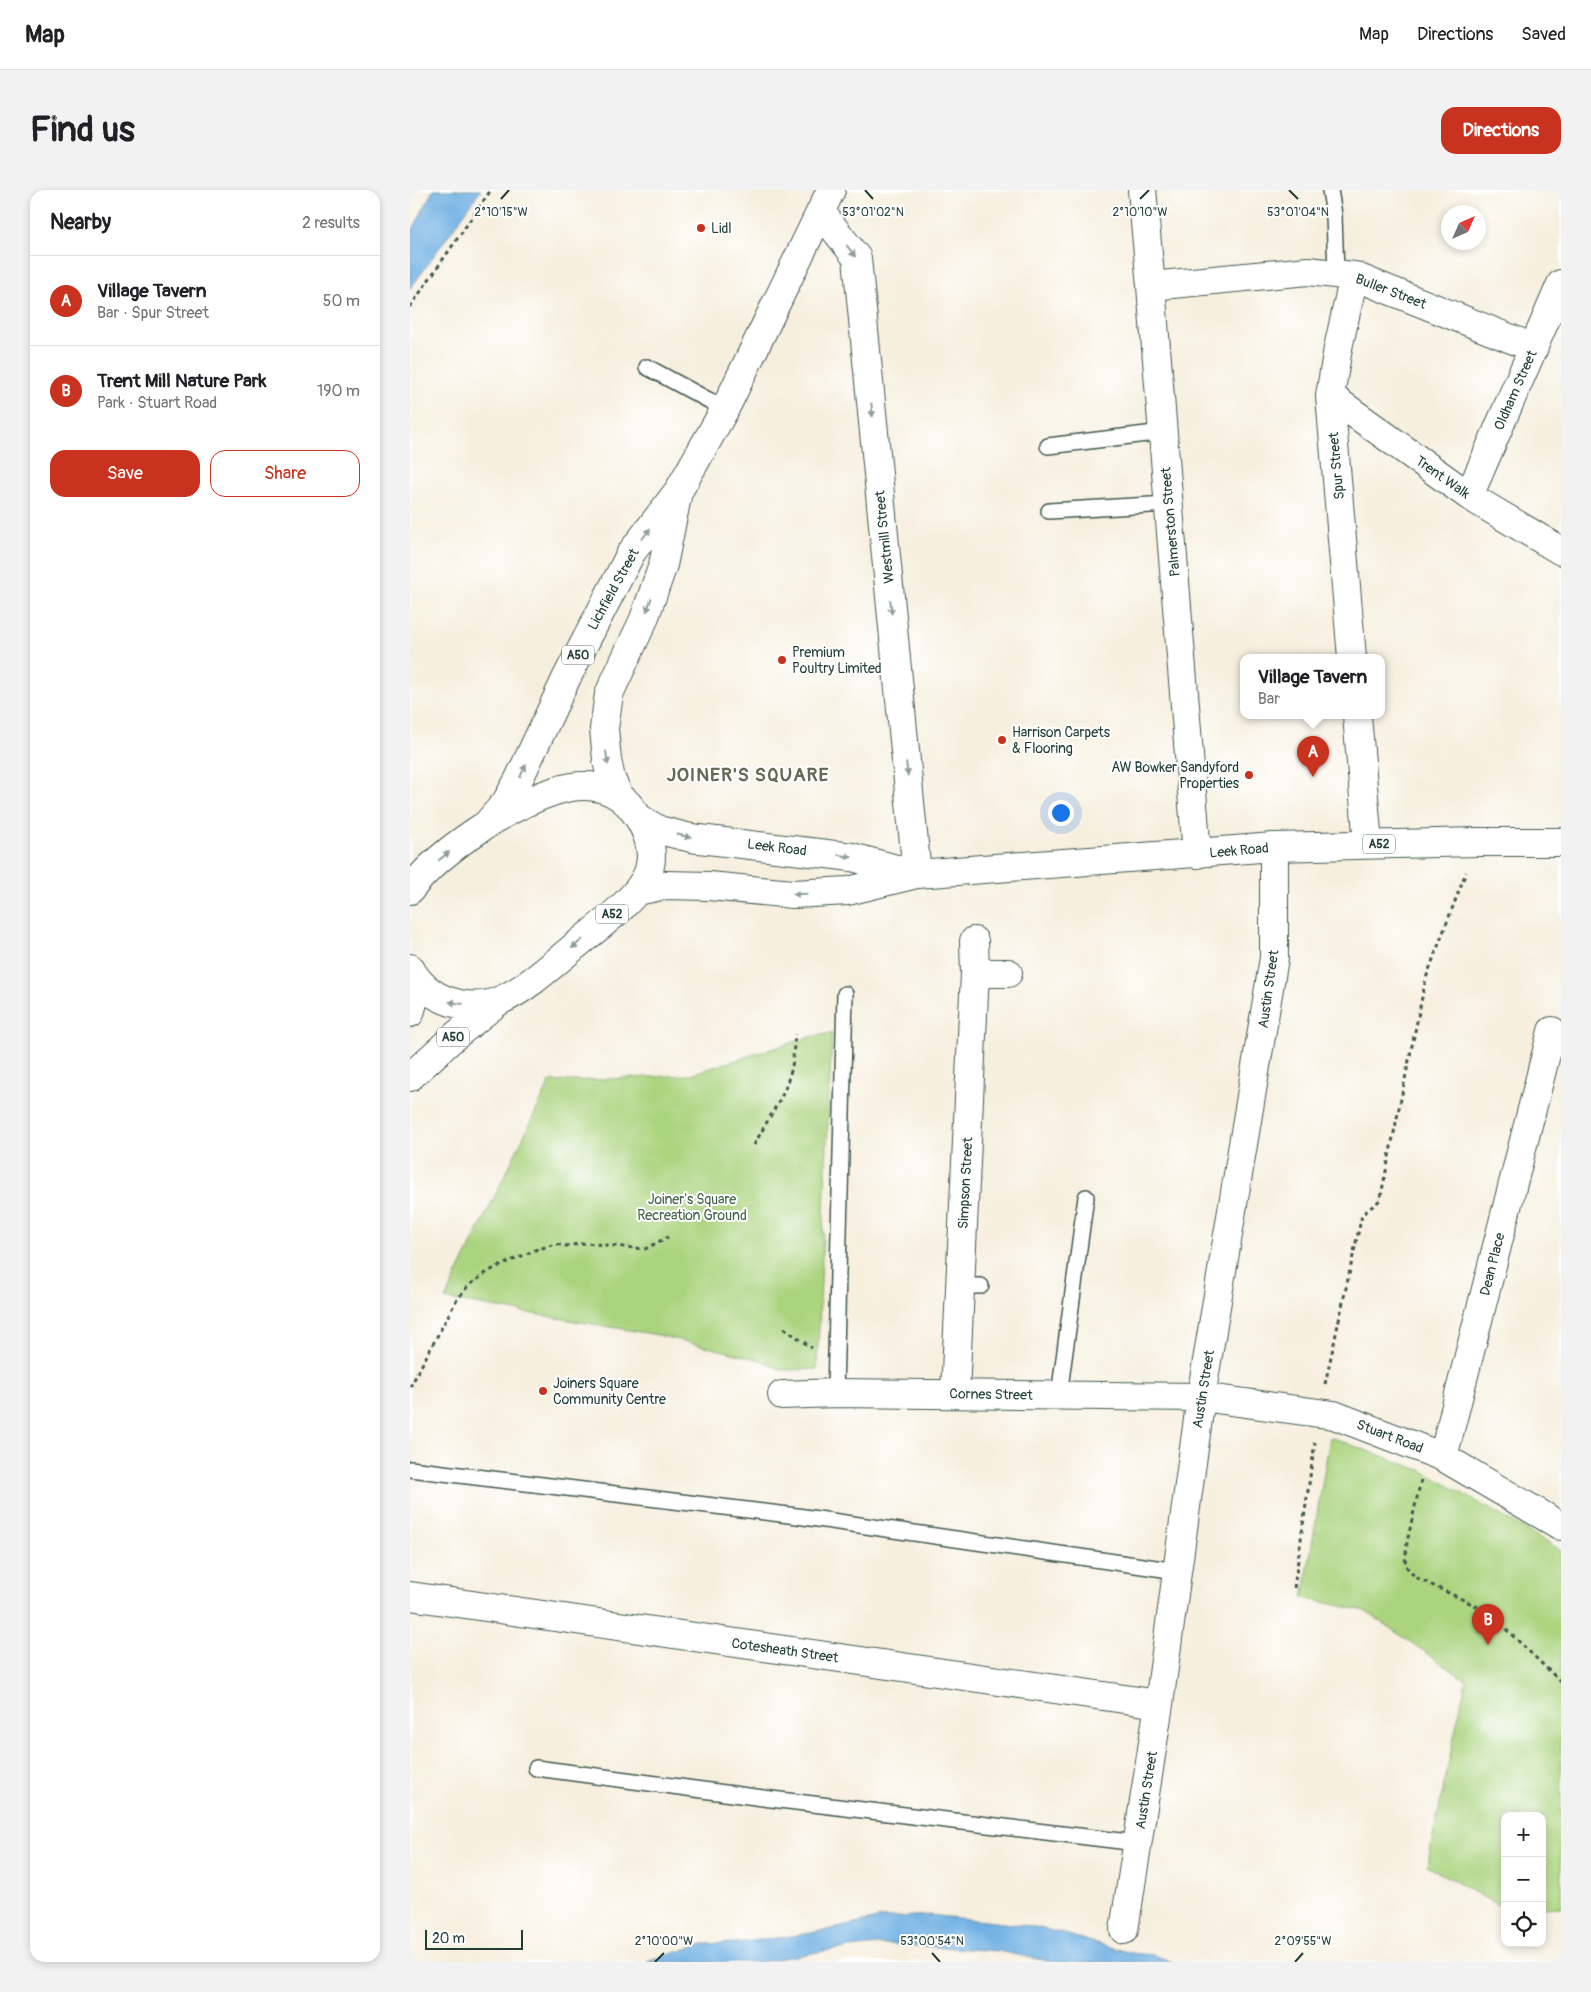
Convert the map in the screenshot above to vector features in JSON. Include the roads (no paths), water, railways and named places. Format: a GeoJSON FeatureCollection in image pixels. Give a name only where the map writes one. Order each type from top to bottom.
{"type":"FeatureCollection","features":[{"type":"Feature","properties":{"kind":"main road","name":"Palmerston Street"},"geometry":{"type":"LineString","coordinates":[[1142,190],[1197,854]]}},
{"type":"Feature","properties":{"kind":"main road","name":"Lichfield Street"},"geometry":{"type":"LineString","coordinates":[[486,825],[506,802],[518,781],[567,677],[631,553],[679,490],[725,409],[826,201]]}},
{"type":"Feature","properties":{"kind":"main road","name":"Westmill Street"},"geometry":{"type":"LineString","coordinates":[[826,201],[857,258],[917,874]]}},
{"type":"Feature","properties":{"kind":"main road","name":"Buller Street"},"geometry":{"type":"LineString","coordinates":[[1151,286],[1308,271],[1345,275],[1534,348]]}},
{"type":"Feature","properties":{"kind":"main road","name":"Spur Street"},"geometry":{"type":"LineString","coordinates":[[1345,275],[1338,348],[1330,396],[1352,654]]}},
{"type":"Feature","properties":{"kind":"main road","name":"Oldham Street"},"geometry":{"type":"LineString","coordinates":[[1469,496],[1561,284]]}},
{"type":"Feature","properties":{"kind":"main road","name":"Trent Walk"},"geometry":{"type":"LineString","coordinates":[[1330,396],[1469,496],[1561,551]]}},
{"type":"Feature","properties":{"kind":"main road","name":"Lichfield Street"},"geometry":{"type":"LineString","coordinates":[[619,796],[611,779],[607,760],[604,729],[609,694],[644,619],[663,565],[679,490]]}},
{"type":"Feature","properties":{"kind":"main road"},"geometry":{"type":"LineString","coordinates":[[1357,719],[1368,844]]}},
{"type":"Feature","properties":{"kind":"main road","name":"A52"},"geometry":{"type":"LineString","coordinates":[[410,890],[434,864],[486,825],[545,794],[570,786],[589,785],[605,788],[619,796],[639,818],[648,835],[651,852],[648,872],[637,891],[596,929],[558,960],[525,985],[499,1001],[471,1004],[452,1003],[440,999],[414,978]]}},
{"type":"Feature","properties":{"kind":"main road","name":"Leek Road"},"geometry":{"type":"LineString","coordinates":[[639,818],[659,830],[691,838],[852,857],[917,874]]}},
{"type":"Feature","properties":{"kind":"main road","name":"Leek Road"},"geometry":{"type":"LineString","coordinates":[[637,891],[666,885],[708,886],[793,894],[848,891],[917,874],[1274,847],[1561,842]]}},
{"type":"Feature","properties":{"kind":"main road","name":"Austin Street"},"geometry":{"type":"LineString","coordinates":[[1124,1930],[1159,1704],[1201,1397],[1274,958],[1274,847]]}},
{"type":"Feature","properties":{"kind":"main road","name":"Simpson Street"},"geometry":{"type":"LineString","coordinates":[[955,1393],[971,1286],[974,941]]}},
{"type":"Feature","properties":{"kind":"main road"},"geometry":{"type":"LineString","coordinates":[[975,973],[1008,973]]}},
{"type":"Feature","properties":{"kind":"main road"},"geometry":{"type":"LineString","coordinates":[[410,1013],[414,978]]}},
{"type":"Feature","properties":{"kind":"main road","name":"A50"},"geometry":{"type":"LineString","coordinates":[[410,1077],[455,1036],[499,1001]]}},
{"type":"Feature","properties":{"kind":"main road","name":"Dean Place"},"geometry":{"type":"LineString","coordinates":[[1436,1454],[1551,1075],[1552,1031]]}},
{"type":"Feature","properties":{"kind":"main road","name":"Cornes Street"},"geometry":{"type":"LineString","coordinates":[[782,1395],[955,1393],[1201,1397]]}},
{"type":"Feature","properties":{"kind":"main road","name":"Stuart Road"},"geometry":{"type":"LineString","coordinates":[[1201,1397],[1334,1415],[1436,1454],[1561,1526]]}},
{"type":"Feature","properties":{"kind":"main road","name":"Cotesheath Street"},"geometry":{"type":"LineString","coordinates":[[410,1596],[1159,1704]]}},
{"type":"Feature","properties":{"kind":"lane"},"geometry":{"type":"LineString","coordinates":[[1330,190],[1345,275]]}},
{"type":"Feature","properties":{"kind":"lane"},"geometry":{"type":"LineString","coordinates":[[646,367],[725,409]]}},
{"type":"Feature","properties":{"kind":"lane"},"geometry":{"type":"LineString","coordinates":[[1048,446],[1162,432]]}},
{"type":"Feature","properties":{"kind":"lane"},"geometry":{"type":"LineString","coordinates":[[1049,511],[1168,504]]}},
{"type":"Feature","properties":{"kind":"lane"},"geometry":{"type":"LineString","coordinates":[[835,1393],[845,994]]}},
{"type":"Feature","properties":{"kind":"lane"},"geometry":{"type":"LineString","coordinates":[[1059,1395],[1086,1198]]}},
{"type":"Feature","properties":{"kind":"lane"},"geometry":{"type":"LineString","coordinates":[[410,1469],[1178,1563]]}},
{"type":"Feature","properties":{"kind":"lane"},"geometry":{"type":"LineString","coordinates":[[536,1768],[772,1799],[1137,1843]]}},
{"type":"Feature","properties":{"kind":"water"},"geometry":{"type":"Polygon","coordinates":[[[433,190],[481,190],[410,289],[410,235],[433,190]]]}},
{"type":"Feature","properties":{"kind":"water"},"geometry":{"type":"Polygon","coordinates":[[[930,1915],[1031,1926],[1131,1953],[1154,1955],[1173,1962],[1052,1962],[998,1951],[889,1944],[830,1950],[761,1962],[647,1962],[702,1944],[736,1943],[785,1937],[882,1918],[930,1915]]]}},
{"type":"Feature","properties":{"kind":"place","name":"Lidl"},"geometry":{"type":"Point","coordinates":[701,228]}},
{"type":"Feature","properties":{"kind":"place","name":"Premium Poultry Limited"},"geometry":{"type":"Point","coordinates":[782,660]}},
{"type":"Feature","properties":{"kind":"place","name":"Harrison Carpets & Flooring"},"geometry":{"type":"Point","coordinates":[1002,740]}},
{"type":"Feature","properties":{"kind":"place","name":"AW Bowker Sandyford Properties"},"geometry":{"type":"Point","coordinates":[1249,775]}},
{"type":"Feature","properties":{"kind":"place","name":"Village Tavern"},"geometry":{"type":"Point","coordinates":[1313,777]}},
{"type":"Feature","properties":{"kind":"place","name":"Joiners Square Community Centre"},"geometry":{"type":"Point","coordinates":[543,1391]}},
{"type":"Feature","properties":{"kind":"place","name":"Trent Mill Nature Park"},"geometry":{"type":"Point","coordinates":[1488,1645]}},
{"type":"Feature","properties":{"kind":"district","name":"JOINER'S SQUARE"},"geometry":{"type":"Point","coordinates":[748,774]}},
{"type":"Feature","properties":{"kind":"park label","name":"Joiner's Square Recreation Ground"},"geometry":{"type":"Point","coordinates":[692,1208]}}]}
